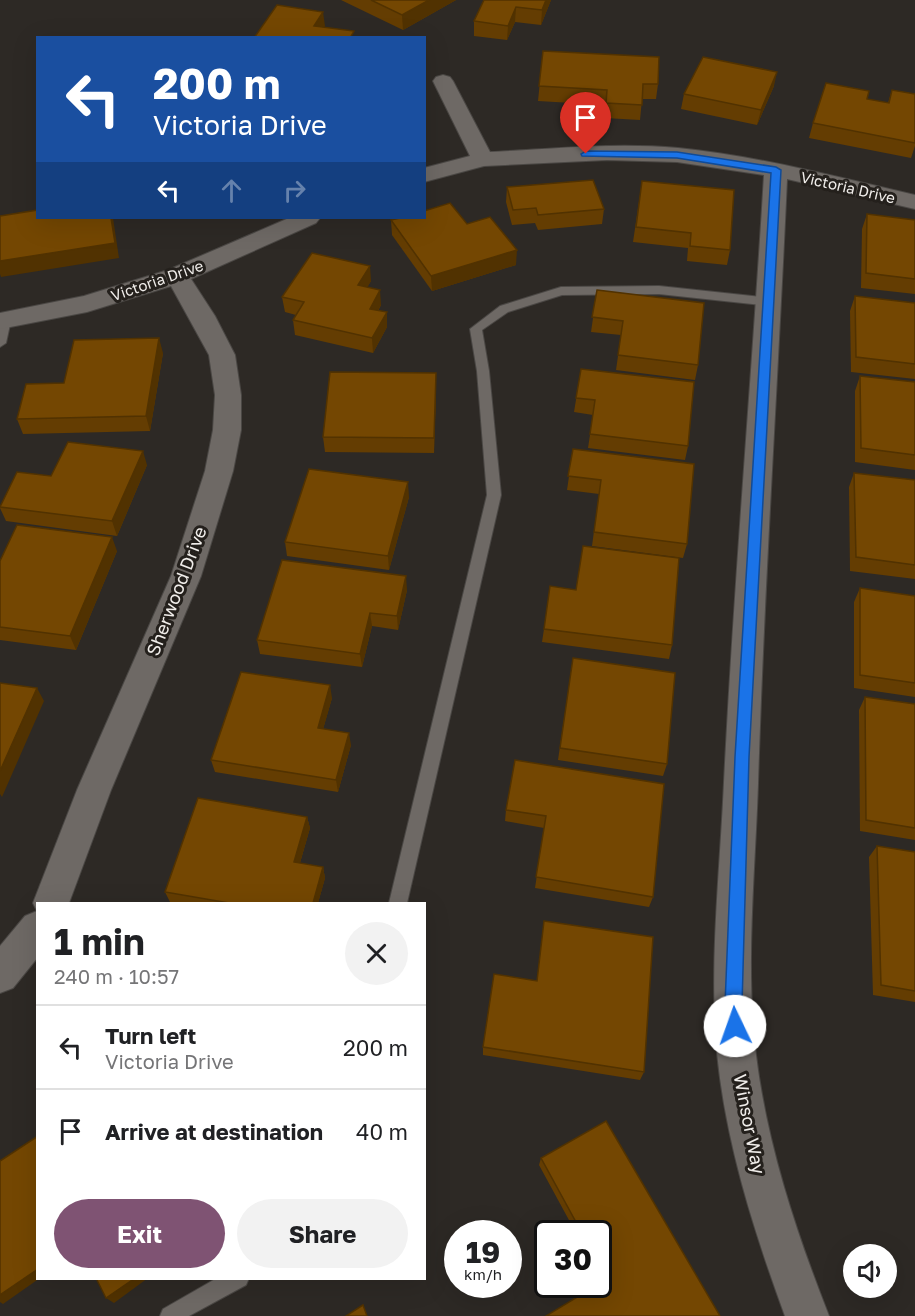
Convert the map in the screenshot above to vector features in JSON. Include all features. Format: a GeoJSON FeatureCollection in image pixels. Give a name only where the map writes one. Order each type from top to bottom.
{"type":"FeatureCollection","features":[{"type":"Feature","properties":{"kind":"street"},"geometry":{"type":"LineString","coordinates":[[443,81],[483,159]]}},
{"type":"Feature","properties":{"kind":"street","name":"Victoria Drive"},"geometry":{"type":"LineString","coordinates":[[426,174],[483,159],[607,153],[677,155],[776,170],[915,202]]}},
{"type":"Feature","properties":{"kind":"street","name":"Winsor Way"},"geometry":{"type":"LineString","coordinates":[[776,170],[742,757],[733,1005],[741,1086],[759,1173],[786,1263],[807,1316]]}},
{"type":"Feature","properties":{"kind":"street","name":"Victoria Drive"},"geometry":{"type":"LineString","coordinates":[[2,328],[177,276],[306,219]]}},
{"type":"Feature","properties":{"kind":"street","name":"Sherwood Drive"},"geometry":{"type":"LineString","coordinates":[[51,902],[94,790],[186,576],[221,461],[227,430],[228,395],[222,355],[202,316],[177,276]]}},
{"type":"Feature","properties":{"kind":"street"},"geometry":{"type":"LineString","coordinates":[[0,975],[36,930]]}},
{"type":"Feature","properties":{"kind":"lane"},"geometry":{"type":"LineString","coordinates":[[398,902],[495,495],[483,372],[476,329],[504,309],[561,291],[659,290],[770,302]]}},
{"type":"Feature","properties":{"kind":"lane"},"geometry":{"type":"LineString","coordinates":[[170,1316],[200,1297],[236,1280]]}},
{"type":"Feature","properties":{"kind":"building"},"geometry":{"type":"Polygon","coordinates":[[[371,0],[429,0],[402,15],[371,0]]]}},
{"type":"Feature","properties":{"kind":"building"},"geometry":{"type":"Polygon","coordinates":[[[484,0],[546,0],[542,10],[516,7],[508,26],[474,21],[484,0]]]}},
{"type":"Feature","properties":{"kind":"building"},"geometry":{"type":"Polygon","coordinates":[[[277,5],[323,12],[314,26],[354,31],[351,36],[255,36],[277,5]]]}},
{"type":"Feature","properties":{"kind":"building"},"geometry":{"type":"Polygon","coordinates":[[[543,51],[659,57],[658,84],[643,84],[642,105],[606,103],[607,90],[539,86],[543,51]]]}},
{"type":"Feature","properties":{"kind":"building"},"geometry":{"type":"Polygon","coordinates":[[[703,57],[777,72],[761,110],[684,94],[703,57]]]}},
{"type":"Feature","properties":{"kind":"building"},"geometry":{"type":"Polygon","coordinates":[[[826,83],[869,91],[867,99],[889,103],[892,90],[915,94],[915,143],[813,123],[826,83]]]}},
{"type":"Feature","properties":{"kind":"building"},"geometry":{"type":"Polygon","coordinates":[[[593,180],[604,209],[538,215],[536,208],[513,210],[507,187],[593,180]]]}},
{"type":"Feature","properties":{"kind":"building"},"geometry":{"type":"Polygon","coordinates":[[[642,181],[734,190],[730,250],[690,246],[691,233],[636,227],[642,181]]]}},
{"type":"Feature","properties":{"kind":"building"},"geometry":{"type":"Polygon","coordinates":[[[450,203],[467,224],[490,217],[517,250],[431,276],[391,220],[426,219],[426,210],[450,203]]]}},
{"type":"Feature","properties":{"kind":"building"},"geometry":{"type":"Polygon","coordinates":[[[36,210],[36,219],[111,219],[115,243],[0,261],[0,216],[36,210]]]}},
{"type":"Feature","properties":{"kind":"building"},"geometry":{"type":"Polygon","coordinates":[[[867,214],[915,220],[915,279],[866,273],[867,214]]]}},
{"type":"Feature","properties":{"kind":"building"},"geometry":{"type":"Polygon","coordinates":[[[312,253],[370,266],[358,285],[380,290],[370,309],[387,312],[372,338],[293,320],[304,302],[282,297],[312,253]]]}},
{"type":"Feature","properties":{"kind":"building"},"geometry":{"type":"Polygon","coordinates":[[[597,290],[704,303],[698,365],[618,355],[623,321],[592,317],[597,290]]]}},
{"type":"Feature","properties":{"kind":"building"},"geometry":{"type":"Polygon","coordinates":[[[855,296],[915,303],[915,364],[856,357],[855,296]]]}},
{"type":"Feature","properties":{"kind":"building"},"geometry":{"type":"Polygon","coordinates":[[[159,338],[146,416],[17,419],[26,384],[64,383],[74,340],[159,338]]]}},
{"type":"Feature","properties":{"kind":"building"},"geometry":{"type":"Polygon","coordinates":[[[581,369],[694,382],[688,446],[590,434],[595,400],[576,398],[581,369]]]}},
{"type":"Feature","properties":{"kind":"building"},"geometry":{"type":"Polygon","coordinates":[[[330,372],[436,373],[434,438],[323,437],[330,372]]]}},
{"type":"Feature","properties":{"kind":"building"},"geometry":{"type":"Polygon","coordinates":[[[860,376],[915,382],[915,455],[861,448],[860,376]]]}},
{"type":"Feature","properties":{"kind":"building"},"geometry":{"type":"Polygon","coordinates":[[[68,442],[143,451],[112,521],[0,507],[17,472],[51,476],[68,442]]]}},
{"type":"Feature","properties":{"kind":"building"},"geometry":{"type":"Polygon","coordinates":[[[573,449],[694,464],[687,544],[594,532],[601,480],[568,476],[573,449]]]}},
{"type":"Feature","properties":{"kind":"building"},"geometry":{"type":"Polygon","coordinates":[[[309,469],[408,482],[388,556],[285,542],[309,469]]]}},
{"type":"Feature","properties":{"kind":"building"},"geometry":{"type":"Polygon","coordinates":[[[854,473],[915,480],[915,565],[856,557],[854,473]]]}},
{"type":"Feature","properties":{"kind":"building"},"geometry":{"type":"Polygon","coordinates":[[[17,525],[112,537],[70,636],[0,627],[0,561],[17,525]]]}},
{"type":"Feature","properties":{"kind":"building"},"geometry":{"type":"Polygon","coordinates":[[[583,546],[679,558],[672,645],[544,629],[550,586],[576,590],[583,546]]]}},
{"type":"Feature","properties":{"kind":"building"},"geometry":{"type":"Polygon","coordinates":[[[282,560],[406,576],[397,616],[370,613],[360,654],[257,640],[282,560]]]}},
{"type":"Feature","properties":{"kind":"building"},"geometry":{"type":"Polygon","coordinates":[[[860,588],[915,596],[915,683],[860,675],[860,588]]]}},
{"type":"Feature","properties":{"kind":"building"},"geometry":{"type":"Polygon","coordinates":[[[573,658],[675,673],[667,764],[560,748],[573,658]]]}},
{"type":"Feature","properties":{"kind":"building"},"geometry":{"type":"Polygon","coordinates":[[[241,672],[330,685],[318,728],[349,733],[336,780],[211,760],[241,672]]]}},
{"type":"Feature","properties":{"kind":"building"},"geometry":{"type":"Polygon","coordinates":[[[0,683],[37,688],[0,771],[0,683]]]}},
{"type":"Feature","properties":{"kind":"building"},"geometry":{"type":"Polygon","coordinates":[[[865,697],[915,704],[915,828],[866,820],[865,697]]]}},
{"type":"Feature","properties":{"kind":"building"},"geometry":{"type":"Polygon","coordinates":[[[515,760],[664,784],[653,897],[536,877],[546,816],[506,810],[515,760]]]}},
{"type":"Feature","properties":{"kind":"building"},"geometry":{"type":"Polygon","coordinates":[[[198,798],[307,817],[294,862],[323,867],[313,902],[223,902],[165,892],[198,798]]]}},
{"type":"Feature","properties":{"kind":"building"},"geometry":{"type":"Polygon","coordinates":[[[877,846],[915,852],[915,991],[881,985],[877,846]]]}},
{"type":"Feature","properties":{"kind":"building"},"geometry":{"type":"Polygon","coordinates":[[[544,921],[653,937],[644,1072],[483,1047],[494,974],[537,981],[544,921]]]}},
{"type":"Feature","properties":{"kind":"building"},"geometry":{"type":"Polygon","coordinates":[[[606,1121],[720,1316],[546,1316],[576,1298],[612,1298],[612,1220],[575,1220],[541,1158],[606,1121]]]}},
{"type":"Feature","properties":{"kind":"building"},"geometry":{"type":"Polygon","coordinates":[[[36,1137],[36,1270],[0,1295],[0,1161],[36,1137]]]}},
{"type":"Feature","properties":{"kind":"building"},"geometry":{"type":"Polygon","coordinates":[[[97,1280],[132,1280],[106,1298],[97,1280]]]}},
{"type":"Feature","properties":{"kind":"building"},"geometry":{"type":"Polygon","coordinates":[[[363,1305],[367,1316],[346,1316],[363,1305]]]}},
{"type":"Feature","properties":{"kind":"route"},"geometry":{"type":"LineString","coordinates":[[586,154],[677,155],[776,170],[742,757],[733,1005],[735,1026]]}}]}
